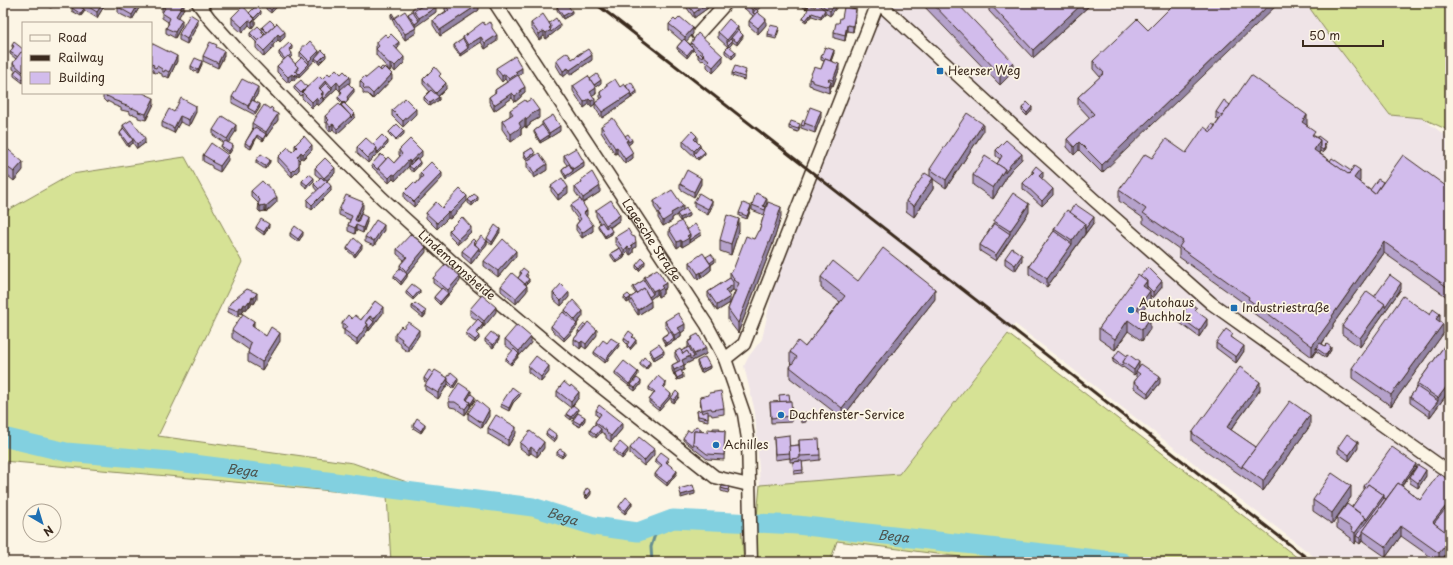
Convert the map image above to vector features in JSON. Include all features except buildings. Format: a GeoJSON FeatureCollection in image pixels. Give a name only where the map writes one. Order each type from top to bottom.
{"type":"FeatureCollection","features":[{"type":"Feature","properties":{"kind":"street","name":"Lindemannsheide"},"geometry":{"type":"LineString","coordinates":[[198,3],[209,18],[242,55],[324,140],[382,198],[471,279],[570,362],[715,477],[749,485]]}},
{"type":"Feature","properties":{"kind":"street","name":"Lagesche Straße"},"geometry":{"type":"LineString","coordinates":[[495,3],[708,325],[726,359],[744,414],[748,439],[752,562]]}},
{"type":"Feature","properties":{"kind":"street"},"geometry":{"type":"LineString","coordinates":[[698,34],[726,3]]}},
{"type":"Feature","properties":{"kind":"street"},"geometry":{"type":"LineString","coordinates":[[726,359],[744,344],[879,3],[1093,199],[1211,303],[1450,473]]}},
{"type":"Feature","properties":{"kind":"shaded area"},"geometry":{"type":"Polygon","coordinates":[[[882,3],[1306,3],[1390,115],[1422,118],[1450,139],[1450,562],[1321,562],[1015,324],[899,474],[760,485],[755,412],[744,366],[749,356],[762,339],[774,285],[882,3]]]}},
{"type":"Feature","properties":{"kind":"green space"},"geometry":{"type":"Polygon","coordinates":[[[1306,3],[1450,3],[1450,131],[1422,118],[1390,115],[1306,3]]]}},
{"type":"Feature","properties":{"kind":"green space"},"geometry":{"type":"Polygon","coordinates":[[[185,157],[242,262],[158,436],[353,463],[421,487],[389,496],[534,512],[595,531],[639,538],[676,525],[741,526],[744,562],[391,562],[387,496],[3,461],[3,213],[72,174],[185,157]]]}},
{"type":"Feature","properties":{"kind":"green space"},"geometry":{"type":"Polygon","coordinates":[[[1008,334],[1303,562],[999,562],[837,541],[830,562],[757,562],[755,538],[760,485],[899,474],[1008,334]]]}},
{"type":"Feature","properties":{"kind":"waterway","name":"Bega"},"geometry":{"type":"LineString","coordinates":[[3,437],[66,452],[170,461],[533,507],[594,526],[638,532],[673,519],[797,525],[1122,562]]}},
{"type":"Feature","properties":{"kind":"waterway"},"geometry":{"type":"LineString","coordinates":[[652,562],[651,547],[658,525]]}},
{"type":"Feature","properties":{"kind":"railway"},"geometry":{"type":"LineString","coordinates":[[595,3],[1312,562]]}},
{"type":"Feature","properties":{"kind":"place","name":"Heerser Weg"},"geometry":{"type":"Point","coordinates":[940,71]}},
{"type":"Feature","properties":{"kind":"place","name":"Industriestraße"},"geometry":{"type":"Point","coordinates":[1234,308]}},
{"type":"Feature","properties":{"kind":"place","name":"Autohaus Buchholz"},"geometry":{"type":"Point","coordinates":[1131,310]}},
{"type":"Feature","properties":{"kind":"place","name":"Dachfenster-Service"},"geometry":{"type":"Point","coordinates":[781,415]}},
{"type":"Feature","properties":{"kind":"place","name":"Achilles"},"geometry":{"type":"Point","coordinates":[716,445]}}]}
